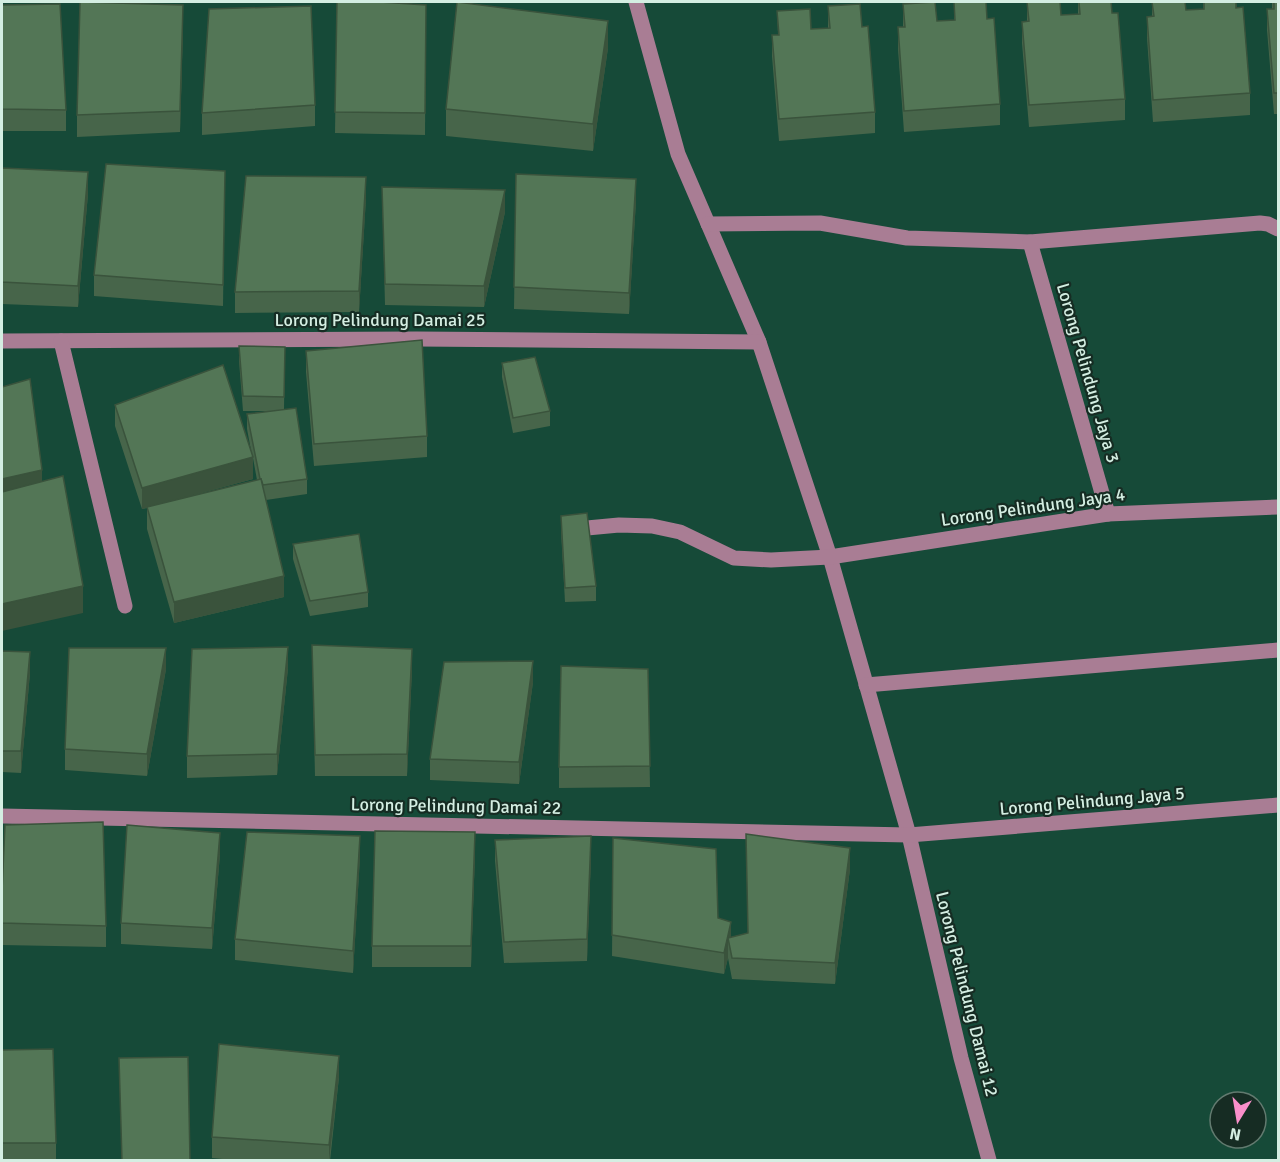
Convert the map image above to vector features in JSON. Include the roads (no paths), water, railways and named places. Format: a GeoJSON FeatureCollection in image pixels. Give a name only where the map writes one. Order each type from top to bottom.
{"type":"FeatureCollection","features":[{"type":"Feature","properties":{"kind":"street","name":"Lorong Pelindung Damai 12"},"geometry":{"type":"LineString","coordinates":[[636,2],[678,154],[759,342],[830,557],[909,835],[961,1058],[989,1161]]}},
{"type":"Feature","properties":{"kind":"street"},"geometry":{"type":"LineString","coordinates":[[708,224],[820,223],[918,239],[1030,242],[1260,223],[1278,229]]}},
{"type":"Feature","properties":{"kind":"street","name":"Lorong Pelindung Jaya 3"},"geometry":{"type":"LineString","coordinates":[[1030,242],[1108,514]]}},
{"type":"Feature","properties":{"kind":"street","name":"Lorong Pelindung Damai 25"},"geometry":{"type":"LineString","coordinates":[[2,341],[417,339],[759,342]]}},
{"type":"Feature","properties":{"kind":"street"},"geometry":{"type":"LineString","coordinates":[[61,341],[125,606]]}},
{"type":"Feature","properties":{"kind":"street","name":"Lorong Pelindung Jaya 4"},"geometry":{"type":"LineString","coordinates":[[587,528],[619,525],[652,526],[680,532],[734,558],[752,560],[830,557],[1108,514],[1278,507]]}},
{"type":"Feature","properties":{"kind":"street"},"geometry":{"type":"LineString","coordinates":[[866,686],[1278,651]]}},
{"type":"Feature","properties":{"kind":"street","name":"Lorong Pelindung Jaya 5"},"geometry":{"type":"LineString","coordinates":[[909,835],[1278,805]]}},
{"type":"Feature","properties":{"kind":"street","name":"Lorong Pelindung Damai 22"},"geometry":{"type":"LineString","coordinates":[[2,816],[909,835]]}}]}
